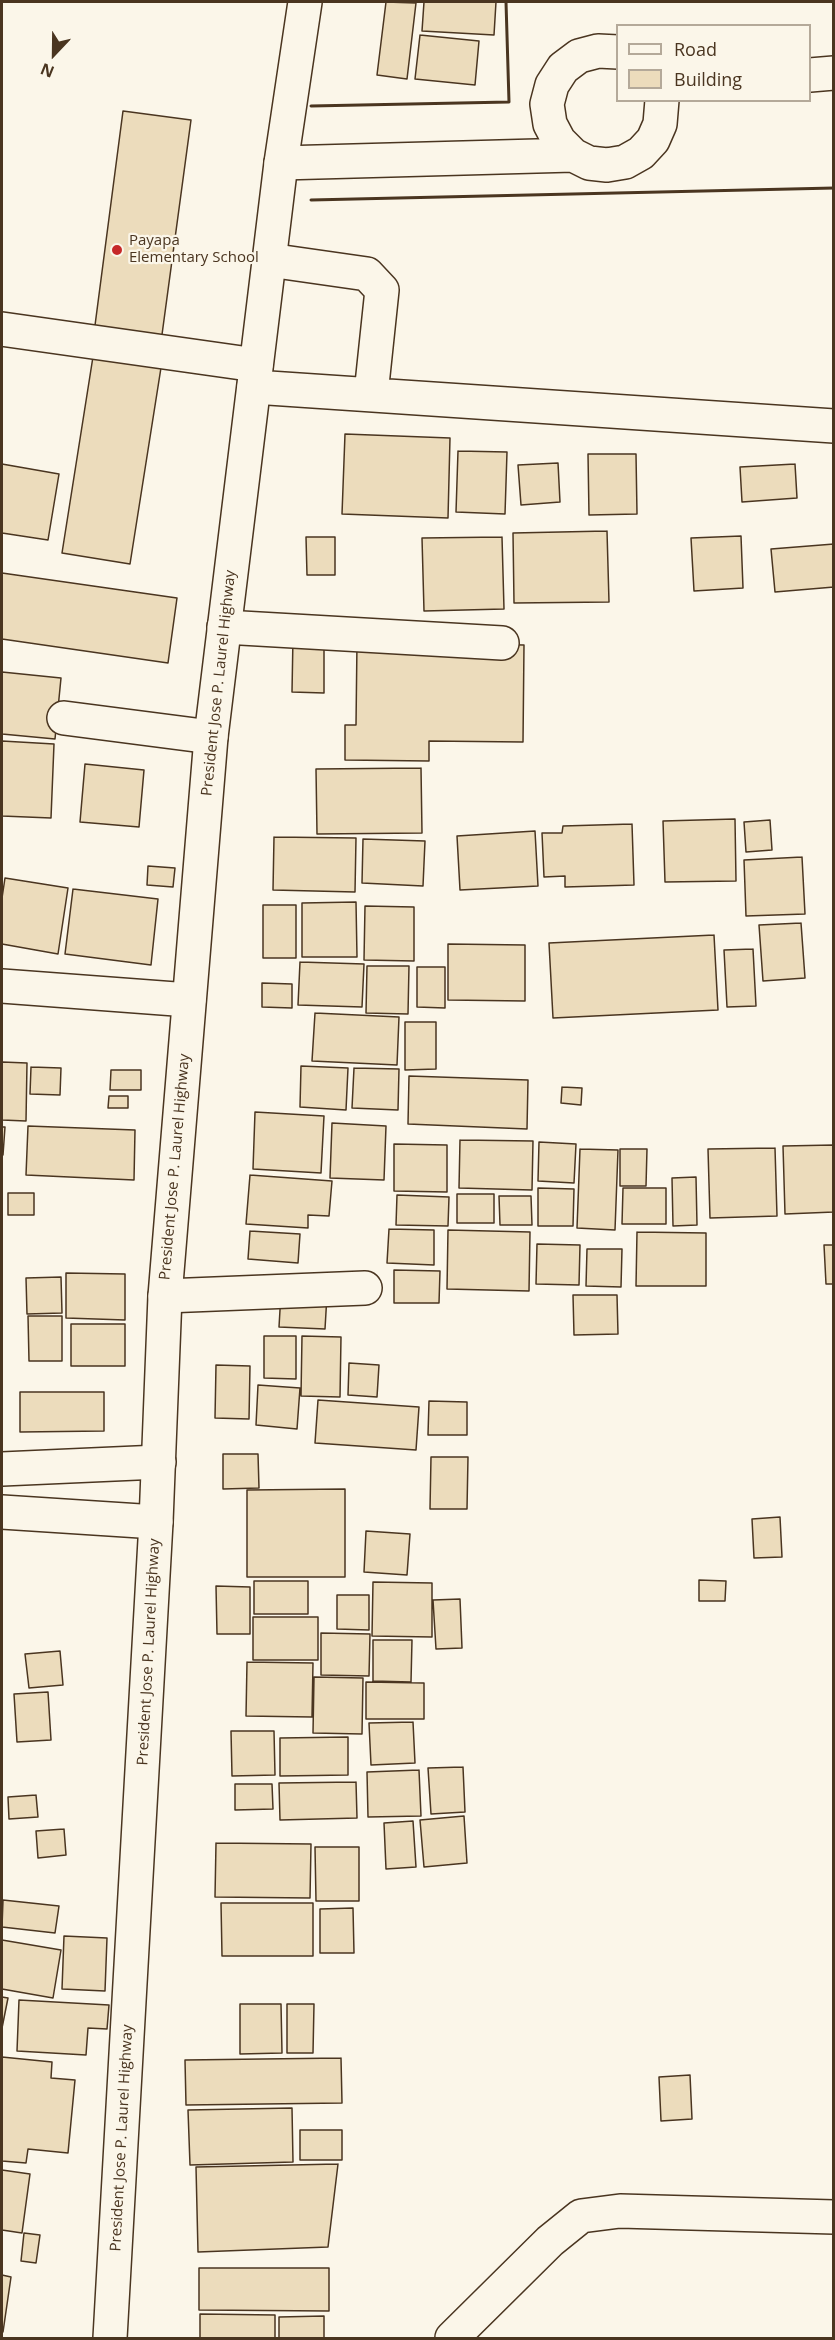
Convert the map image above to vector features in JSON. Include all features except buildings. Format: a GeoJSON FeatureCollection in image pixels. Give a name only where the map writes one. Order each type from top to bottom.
{"type":"FeatureCollection","features":[{"type":"Feature","properties":{"kind":"main road","name":"President Jose P. Laurel Highway"},"geometry":{"type":"LineString","coordinates":[[110,2338],[156,1522],[165,1296],[211,736],[281,163],[305,2]]}},
{"type":"Feature","properties":{"kind":"main road"},"geometry":{"type":"LineString","coordinates":[[616,52],[598,51],[579,56],[563,68],[552,84],[547,104],[550,124],[559,141],[573,155],[589,163],[607,165],[625,162],[641,153],[653,140],[660,124],[662,102]]}},
{"type":"Feature","properties":{"kind":"main road"},"geometry":{"type":"LineString","coordinates":[[811,75],[834,74]]}},
{"type":"Feature","properties":{"kind":"main road"},"geometry":{"type":"LineString","coordinates":[[281,163],[573,155]]}},
{"type":"Feature","properties":{"kind":"main road"},"geometry":{"type":"LineString","coordinates":[[269,261],[367,274],[382,290],[371,394]]}},
{"type":"Feature","properties":{"kind":"main road"},"geometry":{"type":"LineString","coordinates":[[2,329],[255,376],[371,394],[834,426]]}},
{"type":"Feature","properties":{"kind":"main road"},"geometry":{"type":"LineString","coordinates":[[224,627],[502,642]]}},
{"type":"Feature","properties":{"kind":"main road"},"geometry":{"type":"LineString","coordinates":[[64,718],[211,736]]}},
{"type":"Feature","properties":{"kind":"main road"},"geometry":{"type":"LineString","coordinates":[[2,986],[189,1000]]}},
{"type":"Feature","properties":{"kind":"main road"},"geometry":{"type":"LineString","coordinates":[[165,1296],[365,1288]]}},
{"type":"Feature","properties":{"kind":"main road"},"geometry":{"type":"LineString","coordinates":[[2,1469],[159,1462]]}},
{"type":"Feature","properties":{"kind":"main road"},"geometry":{"type":"LineString","coordinates":[[2,1512],[156,1522]]}},
{"type":"Feature","properties":{"kind":"main road"},"geometry":{"type":"LineString","coordinates":[[452,2338],[550,2241],[581,2216],[620,2211],[834,2217]]}},
{"type":"Feature","properties":{"kind":"wall"},"geometry":{"type":"LineString","coordinates":[[311,106],[509,102],[506,2]]}},
{"type":"Feature","properties":{"kind":"wall"},"geometry":{"type":"LineString","coordinates":[[311,200],[834,188]]}},
{"type":"Feature","properties":{"kind":"place","name":"Payapa Elementary School"},"geometry":{"type":"Point","coordinates":[117,250]}}]}
